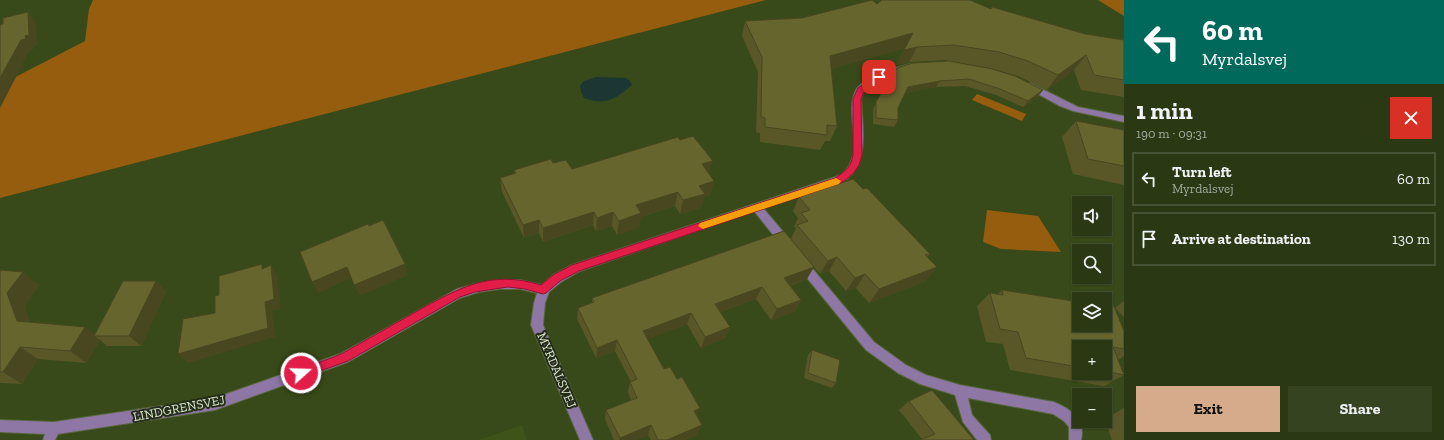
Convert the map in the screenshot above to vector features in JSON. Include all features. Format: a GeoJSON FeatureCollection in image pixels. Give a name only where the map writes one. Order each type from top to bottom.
{"type":"FeatureCollection","features":[{"type":"Feature","properties":{"kind":"street"},"geometry":{"type":"LineString","coordinates":[[543,290],[556,278],[576,268],[838,181],[851,172],[858,155],[857,99],[860,90],[893,70],[922,64]]}},
{"type":"Feature","properties":{"kind":"street"},"geometry":{"type":"LineString","coordinates":[[1020,81],[1076,109],[1124,119]]}},
{"type":"Feature","properties":{"kind":"street"},"geometry":{"type":"LineString","coordinates":[[757,208],[870,346],[902,369],[924,380],[960,392],[1054,408],[1062,411],[1077,427],[1075,440]]}},
{"type":"Feature","properties":{"kind":"street","name":"LINDGRENSVEJ"},"geometry":{"type":"LineString","coordinates":[[0,426],[52,434],[215,404],[344,358],[457,294],[475,288],[508,283],[525,285],[543,290]]}},
{"type":"Feature","properties":{"kind":"street","name":"MYRDALSVEJ"},"geometry":{"type":"LineString","coordinates":[[543,290],[538,306],[537,325],[587,440]]}},
{"type":"Feature","properties":{"kind":"street"},"geometry":{"type":"LineString","coordinates":[[960,392],[967,418],[985,440]]}},
{"type":"Feature","properties":{"kind":"shaded area"},"geometry":{"type":"Polygon","coordinates":[[[93,0],[766,0],[0,198],[0,85],[85,41],[89,9],[93,0]]]}},
{"type":"Feature","properties":{"kind":"shaded area"},"geometry":{"type":"Polygon","coordinates":[[[1098,0],[1124,0],[1124,16],[1098,0]]]}},
{"type":"Feature","properties":{"kind":"shaded area"},"geometry":{"type":"Polygon","coordinates":[[[977,94],[1026,114],[1022,121],[972,100],[977,94]]]}},
{"type":"Feature","properties":{"kind":"shaded area"},"geometry":{"type":"Polygon","coordinates":[[[987,210],[1038,216],[1061,252],[1001,249],[983,242],[987,210]]]}},
{"type":"Feature","properties":{"kind":"shaded area"},"geometry":{"type":"Polygon","coordinates":[[[522,425],[527,440],[479,440],[522,425]]]}},
{"type":"Feature","properties":{"kind":"water"},"geometry":{"type":"Polygon","coordinates":[[[596,77],[626,78],[632,85],[610,100],[598,101],[584,98],[580,86],[584,81],[596,77]]]}},
{"type":"Feature","properties":{"kind":"building"},"geometry":{"type":"Polygon","coordinates":[[[872,0],[877,4],[882,0],[970,0],[991,9],[992,7],[1085,34],[1124,40],[1124,80],[1094,75],[1086,55],[1058,75],[1028,61],[999,52],[954,45],[917,47],[904,50],[913,33],[830,56],[837,126],[827,125],[827,135],[765,127],[765,118],[761,117],[762,57],[745,21],[802,18],[872,0]]]}},
{"type":"Feature","properties":{"kind":"building"},"geometry":{"type":"Polygon","coordinates":[[[28,12],[29,35],[25,36],[26,39],[21,40],[0,78],[0,25],[3,24],[3,18],[28,12]]]}},
{"type":"Feature","properties":{"kind":"building"},"geometry":{"type":"Polygon","coordinates":[[[949,61],[992,69],[1015,76],[1043,90],[1028,101],[1000,89],[969,79],[940,81],[908,87],[898,108],[898,120],[876,118],[876,102],[893,71],[913,63],[949,61]]]}},
{"type":"Feature","properties":{"kind":"building"},"geometry":{"type":"Polygon","coordinates":[[[1076,121],[1124,130],[1124,166],[1088,159],[1076,121]]]}},
{"type":"Feature","properties":{"kind":"building"},"geometry":{"type":"Polygon","coordinates":[[[693,136],[713,161],[702,164],[714,181],[699,186],[705,194],[683,200],[678,192],[636,205],[641,213],[619,221],[613,212],[597,218],[594,212],[543,228],[539,220],[523,225],[500,178],[516,173],[514,170],[551,159],[553,163],[566,160],[572,169],[678,137],[680,140],[693,136]]]}},
{"type":"Feature","properties":{"kind":"building"},"geometry":{"type":"Polygon","coordinates":[[[853,179],[863,189],[867,188],[930,254],[925,255],[937,267],[879,289],[865,274],[855,278],[837,257],[828,261],[797,225],[808,221],[801,213],[810,210],[799,197],[853,179]]]}},
{"type":"Feature","properties":{"kind":"building"},"geometry":{"type":"Polygon","coordinates":[[[383,220],[405,264],[354,285],[347,267],[312,282],[300,252],[368,224],[369,226],[383,220]]]}},
{"type":"Feature","properties":{"kind":"building"},"geometry":{"type":"Polygon","coordinates":[[[784,231],[814,267],[784,278],[801,300],[777,309],[762,287],[715,304],[730,327],[705,337],[691,313],[643,331],[664,369],[670,367],[677,379],[682,377],[700,408],[694,411],[702,425],[667,440],[658,440],[651,425],[620,438],[606,410],[637,398],[630,382],[637,379],[617,340],[597,348],[578,308],[594,302],[592,298],[784,231]]]}},
{"type":"Feature","properties":{"kind":"building"},"geometry":{"type":"Polygon","coordinates":[[[262,264],[262,269],[271,265],[274,299],[265,302],[268,328],[178,354],[183,319],[215,313],[215,296],[219,295],[219,276],[262,264]]]}},
{"type":"Feature","properties":{"kind":"building"},"geometry":{"type":"Polygon","coordinates":[[[0,270],[23,272],[7,293],[17,321],[85,327],[70,351],[20,347],[3,372],[0,372],[0,270]]]}},
{"type":"Feature","properties":{"kind":"building"},"geometry":{"type":"Polygon","coordinates":[[[123,281],[156,281],[129,336],[94,336],[123,281]]]}},
{"type":"Feature","properties":{"kind":"building"},"geometry":{"type":"Polygon","coordinates":[[[1002,290],[1072,301],[1072,332],[1112,332],[1113,304],[1124,331],[1124,349],[1113,347],[1124,375],[1112,372],[1112,340],[1072,340],[1072,366],[1026,358],[1018,332],[1000,329],[990,293],[1003,295],[1002,290]]]}},
{"type":"Feature","properties":{"kind":"building"},"geometry":{"type":"Polygon","coordinates":[[[812,350],[840,360],[836,383],[808,373],[812,350]]]}},
{"type":"Feature","properties":{"kind":"building"},"geometry":{"type":"Polygon","coordinates":[[[932,390],[974,440],[920,440],[935,434],[909,401],[932,390]]]}},
{"type":"Feature","properties":{"kind":"slow traffic"},"geometry":{"type":"LineString","coordinates":[[703,226],[836,181]]}},
{"type":"Feature","properties":{"kind":"route"},"geometry":{"type":"LineString","coordinates":[[301,373],[344,358],[457,294],[475,288],[508,283],[525,285],[543,290],[556,278],[576,268],[838,181],[851,172],[858,155],[857,99],[860,90],[879,77]]}}]}
